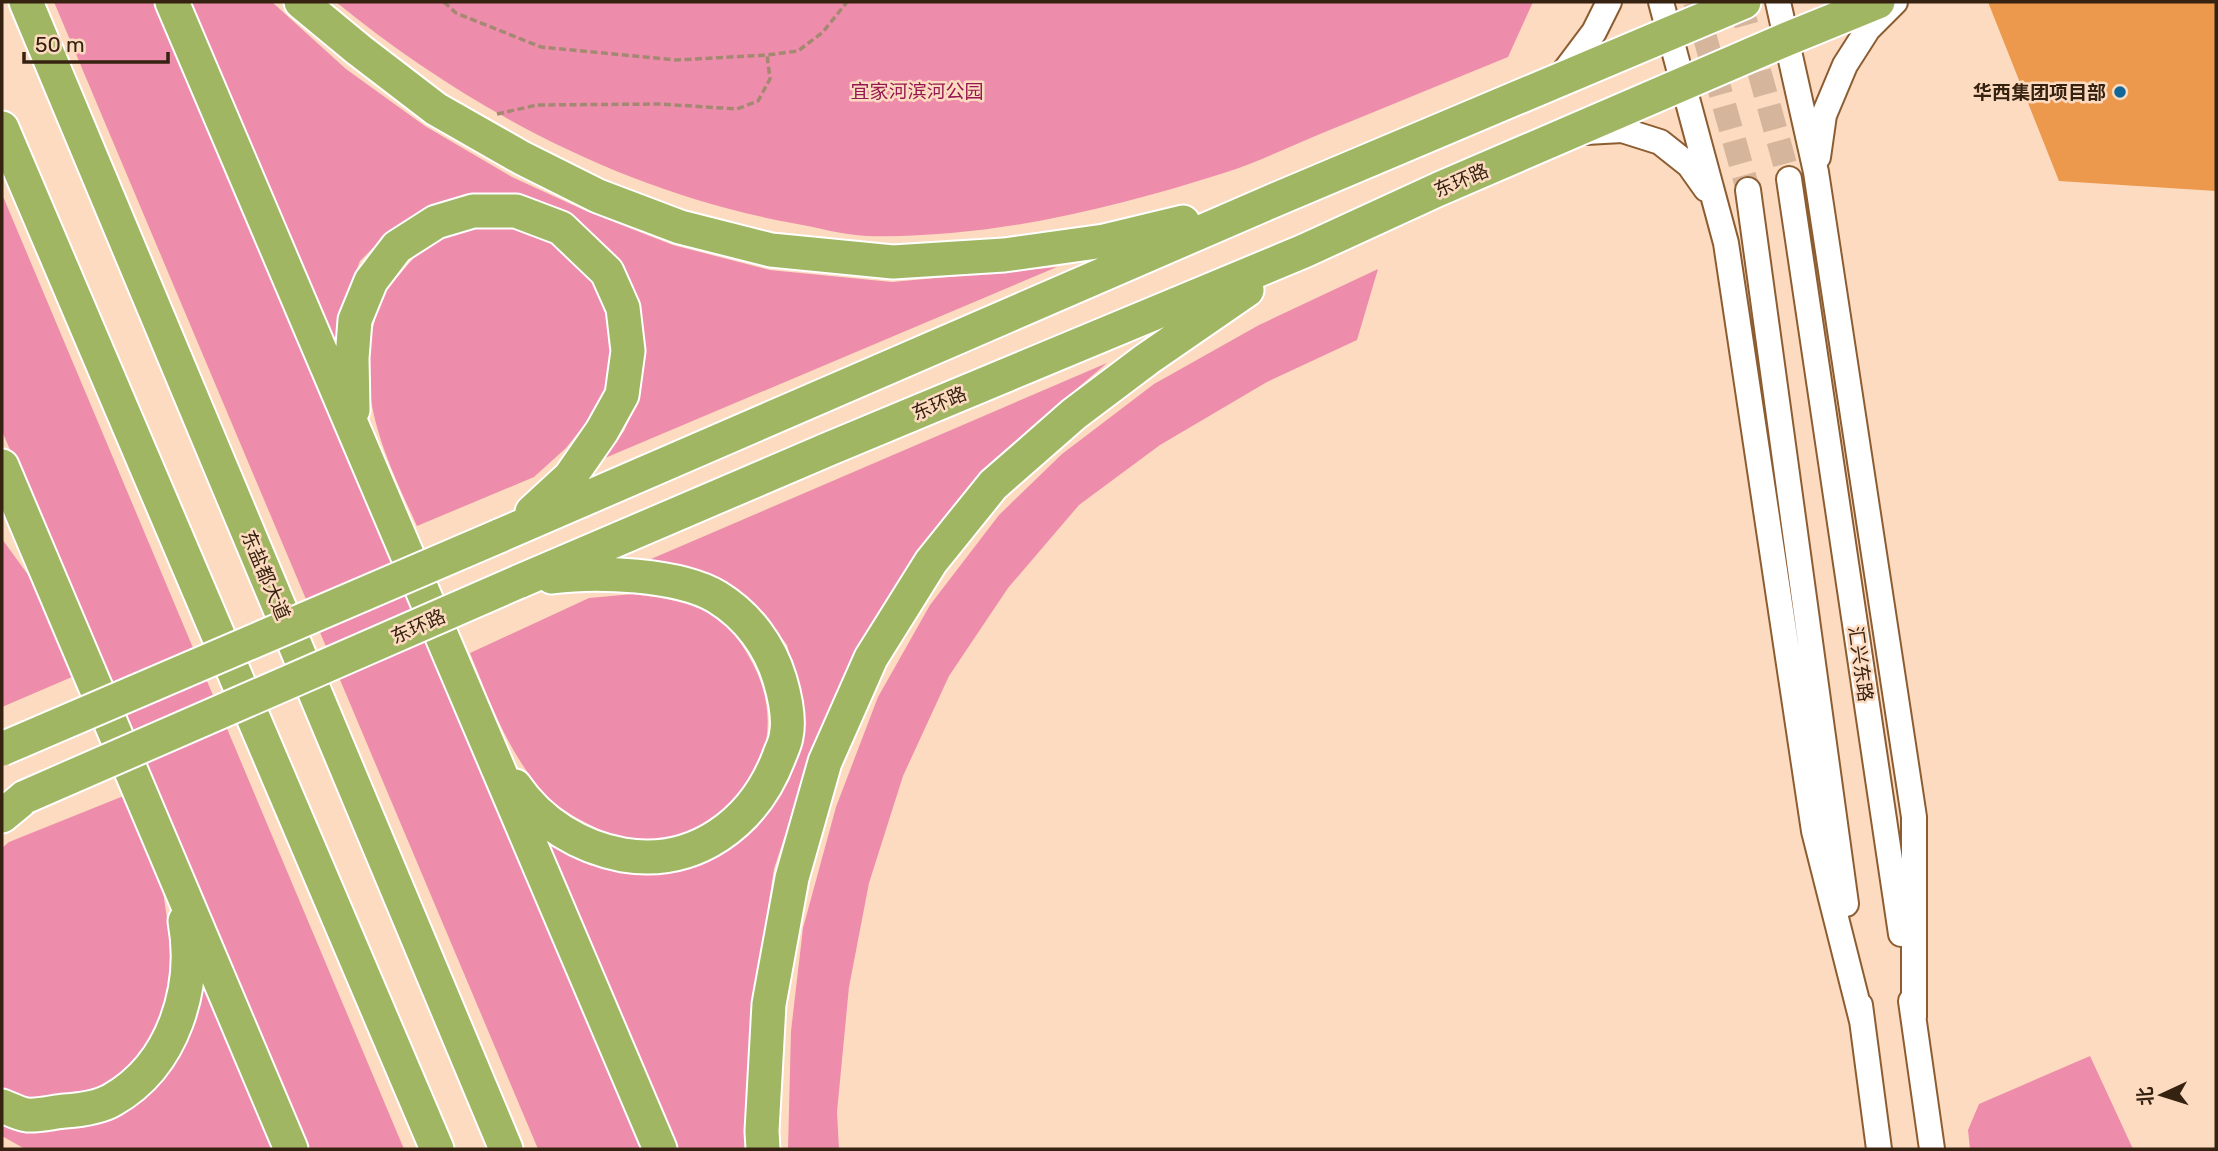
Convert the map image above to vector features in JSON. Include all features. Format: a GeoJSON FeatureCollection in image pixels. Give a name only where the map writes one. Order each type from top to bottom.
{"type":"FeatureCollection","features":[{"type":"Feature","properties":{"kind":"highway","name":"东盐都大道"},"geometry":{"type":"LineString","coordinates":[[26,2],[506,1149]]}},
{"type":"Feature","properties":{"kind":"highway"},"geometry":{"type":"LineString","coordinates":[[172,2],[660,1149]]}},
{"type":"Feature","properties":{"kind":"highway"},"geometry":{"type":"LineString","coordinates":[[302,2],[436,109],[522,158],[597,196],[680,227],[771,250],[893,262],[1004,255],[1104,241],[1277,199]]}},
{"type":"Feature","properties":{"kind":"highway"},"geometry":{"type":"LineString","coordinates":[[2,749],[1277,199],[1744,2]]}},
{"type":"Feature","properties":{"kind":"highway","name":"东环路"},"geometry":{"type":"LineString","coordinates":[[9,807],[518,582],[1304,251],[1439,189],[1878,2]]}},
{"type":"Feature","properties":{"kind":"highway"},"geometry":{"type":"LineString","coordinates":[[2,128],[437,1149]]}},
{"type":"Feature","properties":{"kind":"highway"},"geometry":{"type":"LineString","coordinates":[[356,437],[351,394],[355,320],[371,281],[397,247],[436,222],[473,211],[516,211],[561,228],[607,272],[623,308],[628,351],[622,395],[603,431],[570,477],[540,506],[499,536]]}},
{"type":"Feature","properties":{"kind":"highway"},"geometry":{"type":"LineString","coordinates":[[763,1149],[769,1004],[792,878],[825,762],[871,658],[931,562],[993,485],[1074,414],[1147,359],[1304,251]]}},
{"type":"Feature","properties":{"kind":"highway"},"geometry":{"type":"LineString","coordinates":[[809,400],[831,448]]}},
{"type":"Feature","properties":{"kind":"highway"},"geometry":{"type":"LineString","coordinates":[[2,466],[291,1149]]}},
{"type":"Feature","properties":{"kind":"highway"},"geometry":{"type":"LineString","coordinates":[[2,517],[18,532],[51,582]]}},
{"type":"Feature","properties":{"kind":"highway"},"geometry":{"type":"LineString","coordinates":[[492,753],[524,799],[555,828],[600,850],[640,858],[678,855],[717,837],[750,810],[770,781],[787,736],[785,696],[775,663],[758,635],[739,614],[716,596],[676,583],[612,573],[572,574],[518,582]]}},
{"type":"Feature","properties":{"kind":"highway"},"geometry":{"type":"LineString","coordinates":[[2,1106],[27,1115],[76,1110],[111,1101],[143,1077],[170,1040],[185,993],[189,946],[178,881]]}},
{"type":"Feature","properties":{"kind":"main road"},"geometry":{"type":"LineString","coordinates":[[1555,82],[1594,32],[1609,2]]}},
{"type":"Feature","properties":{"kind":"main road"},"geometry":{"type":"LineString","coordinates":[[1661,2],[1726,243],[1814,831],[1862,1021]]}},
{"type":"Feature","properties":{"kind":"main road"},"geometry":{"type":"LineString","coordinates":[[1778,2],[1816,172],[1914,817],[1913,1017]]}},
{"type":"Feature","properties":{"kind":"main road"},"geometry":{"type":"LineString","coordinates":[[1816,172],[1824,116],[1845,65],[1868,29],[1895,2]]}},
{"type":"Feature","properties":{"kind":"main road"},"geometry":{"type":"LineString","coordinates":[[1572,133],[1622,130],[1660,142],[1689,165],[1714,200]]}},
{"type":"Feature","properties":{"kind":"main road","name":"汇兴东路"},"geometry":{"type":"LineString","coordinates":[[1789,180],[1932,1149]]}},
{"type":"Feature","properties":{"kind":"main road"},"geometry":{"type":"LineString","coordinates":[[1748,190],[1879,1149]]}},
{"type":"Feature","properties":{"kind":"path"},"geometry":{"type":"LineString","coordinates":[[444,2],[456,13],[541,47],[676,60],[798,51],[823,32],[847,2]]}},
{"type":"Feature","properties":{"kind":"path"},"geometry":{"type":"LineString","coordinates":[[467,127],[482,117],[537,106],[660,104],[737,109],[758,101],[770,79],[767,55]]}},
{"type":"Feature","properties":{"kind":"green space"},"geometry":{"type":"Polygon","coordinates":[[[54,2],[157,2],[643,1149],[538,1149],[54,2]]]}},
{"type":"Feature","properties":{"kind":"green space"},"geometry":{"type":"Polygon","coordinates":[[[186,2],[272,2],[346,69],[425,126],[512,177],[586,211],[673,245],[770,270],[892,282],[1057,267],[605,458],[624,431],[635,407],[644,367],[643,330],[634,289],[609,251],[479,195],[448,200],[420,212],[386,235],[360,261],[345,301],[335,354],[186,2]]]}},
{"type":"Feature","properties":{"kind":"green space","name":"宜家河滨河公园"},"geometry":{"type":"Polygon","coordinates":[[[336,2],[1533,2],[1508,57],[1239,168],[1139,198],[1049,219],[958,232],[867,236],[839,233],[730,209],[608,168],[494,111],[386,41],[336,2]]]}},
{"type":"Feature","properties":{"kind":"green space"},"geometry":{"type":"Polygon","coordinates":[[[2,194],[404,1149],[307,1149],[2,431],[2,194]]]}},
{"type":"Feature","properties":{"kind":"green space"},"geometry":{"type":"Polygon","coordinates":[[[496,226],[528,231],[559,246],[588,272],[603,306],[613,342],[611,378],[594,413],[566,448],[534,477],[417,526],[385,452],[371,400],[369,347],[377,310],[389,287],[431,243],[453,233],[496,226]]]}},
{"type":"Feature","properties":{"kind":"green space"},"geometry":{"type":"Polygon","coordinates":[[[1378,269],[1357,340],[1267,382],[1160,445],[1079,505],[1008,588],[949,676],[903,776],[869,883],[849,987],[837,1112],[839,1149],[788,1149],[791,1031],[803,928],[836,807],[878,697],[930,605],[999,515],[1062,454],[1154,384],[1259,325],[1378,269]]]}},
{"type":"Feature","properties":{"kind":"green space"},"geometry":{"type":"Polygon","coordinates":[[[1107,363],[983,469],[918,553],[858,648],[812,753],[774,869],[753,1005],[745,1131],[747,1149],[673,1149],[539,833],[589,865],[642,872],[684,869],[722,848],[759,821],[784,787],[801,741],[800,692],[787,645],[760,609],[725,581],[686,567],[644,562],[1107,363]]]}},
{"type":"Feature","properties":{"kind":"green space"},"geometry":{"type":"Polygon","coordinates":[[[2,539],[37,587],[72,677],[2,707],[2,539]]]}},
{"type":"Feature","properties":{"kind":"green space"},"geometry":{"type":"Polygon","coordinates":[[[633,594],[684,603],[714,615],[724,623],[741,644],[757,673],[767,709],[768,728],[760,764],[740,798],[693,833],[669,842],[646,842],[612,834],[573,816],[549,798],[531,778],[510,744],[470,653],[589,598],[633,594]]]}},
{"type":"Feature","properties":{"kind":"green space"},"geometry":{"type":"Polygon","coordinates":[[[126,795],[162,884],[171,946],[170,991],[157,1033],[136,1062],[103,1086],[71,1095],[29,1099],[2,1092],[2,848],[9,842],[126,795]]]}},
{"type":"Feature","properties":{"kind":"green space"},"geometry":{"type":"Polygon","coordinates":[[[203,975],[276,1149],[25,1149],[2,1136],[2,1119],[115,1115],[203,975]]]}},
{"type":"Feature","properties":{"kind":"green space"},"geometry":{"type":"Polygon","coordinates":[[[2090,1056],[2133,1149],[1970,1149],[1968,1130],[1979,1104],[2090,1056]]]}},
{"type":"Feature","properties":{"kind":"building","name":"华西集团项目部"},"geometry":{"type":"Polygon","coordinates":[[[1988,2],[2216,2],[2216,191],[2059,181],[1988,2]]]}},
{"type":"Feature","properties":{"kind":"tunnel"},"geometry":{"type":"LineString","coordinates":[[1695,2],[1748,190]]}},
{"type":"Feature","properties":{"kind":"tunnel"},"geometry":{"type":"LineString","coordinates":[[1740,2],[1789,179]]}},
{"type":"Feature","properties":{"kind":"place","name":"华西集团项目部"},"geometry":{"type":"Point","coordinates":[2120,92]}}]}
